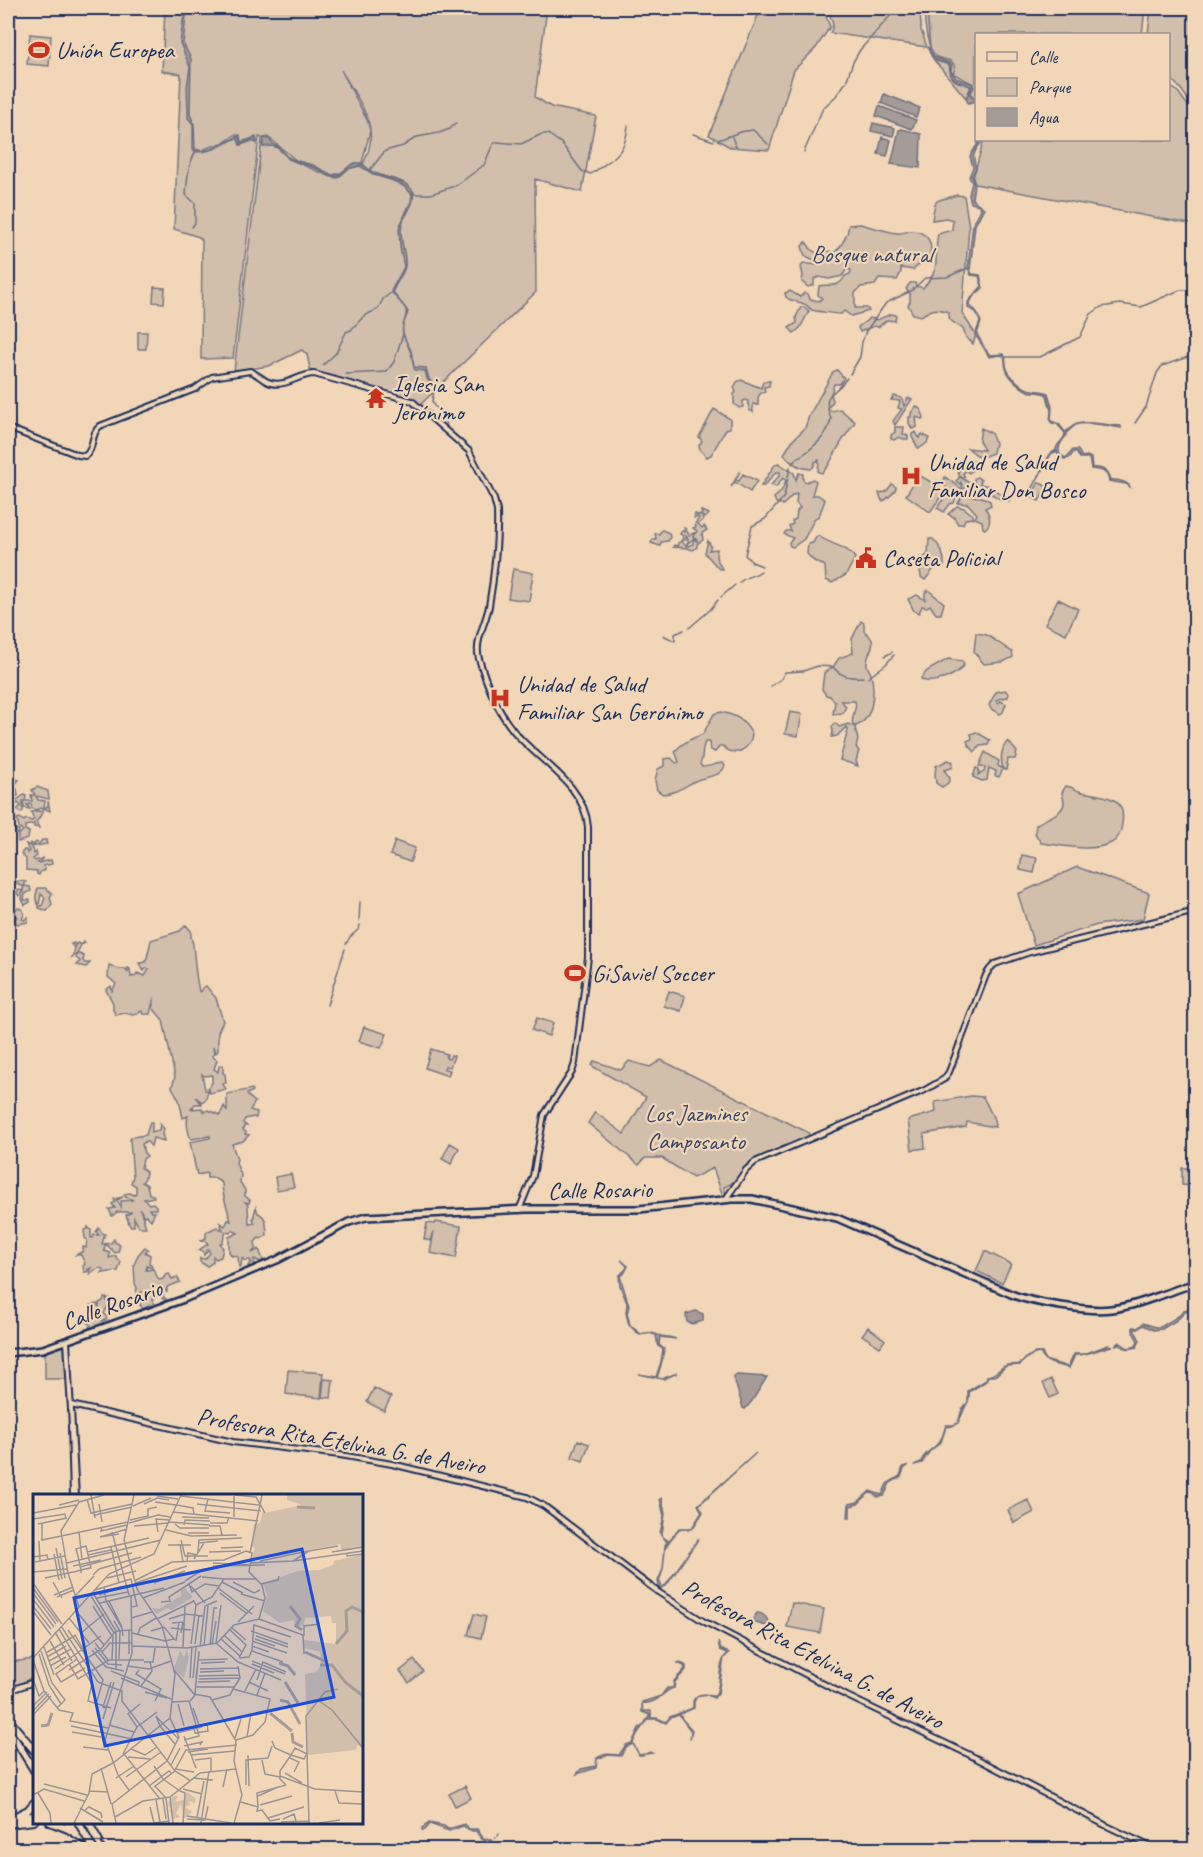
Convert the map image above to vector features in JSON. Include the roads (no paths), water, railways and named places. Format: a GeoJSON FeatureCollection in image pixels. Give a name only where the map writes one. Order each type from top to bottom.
{"type":"FeatureCollection","features":[{"type":"Feature","properties":{"kind":"highway"},"geometry":{"type":"LineString","coordinates":[[8,1719],[33,1749]]}},
{"type":"Feature","properties":{"kind":"highway"},"geometry":{"type":"LineString","coordinates":[[8,1728],[33,1768]]}},
{"type":"Feature","properties":{"kind":"highway"},"geometry":{"type":"LineString","coordinates":[[8,1821],[25,1812],[33,1804]]}},
{"type":"Feature","properties":{"kind":"highway"},"geometry":{"type":"LineString","coordinates":[[8,1821],[33,1816]]}},
{"type":"Feature","properties":{"kind":"highway"},"geometry":{"type":"LineString","coordinates":[[8,1821],[33,1821]]}},
{"type":"Feature","properties":{"kind":"highway"},"geometry":{"type":"LineString","coordinates":[[55,1824],[77,1833],[95,1850]]}},
{"type":"Feature","properties":{"kind":"highway"},"geometry":{"type":"LineString","coordinates":[[71,1824],[87,1833],[103,1850]]}},
{"type":"Feature","properties":{"kind":"highway"},"geometry":{"type":"LineString","coordinates":[[79,1824],[95,1850]]}},
{"type":"Feature","properties":{"kind":"highway"},"geometry":{"type":"LineString","coordinates":[[89,1824],[103,1850]]}},
{"type":"Feature","properties":{"kind":"main road","name":"Calle Rosario"},"geometry":{"type":"LineString","coordinates":[[8,1353],[39,1350],[160,1308],[285,1256],[355,1220],[366,1217],[519,1210],[634,1209],[744,1198],[762,1200],[837,1218],[1034,1302],[1111,1309],[1196,1283]]}},
{"type":"Feature","properties":{"kind":"street"},"geometry":{"type":"LineString","coordinates":[[8,428],[85,456],[89,453],[95,430],[100,426],[195,389],[212,377],[250,371],[268,382],[277,384],[303,375],[314,374],[409,399],[469,451],[493,497],[497,511],[490,603],[478,647],[480,660],[511,727],[552,767],[581,800],[587,812],[588,825],[589,938],[575,1062],[571,1073],[544,1115],[533,1176],[519,1210]]}},
{"type":"Feature","properties":{"kind":"street"},"geometry":{"type":"LineString","coordinates":[[725,1200],[754,1162],[925,1090],[944,1079],[948,1074],[986,975],[993,966],[1030,952],[1196,911]]}},
{"type":"Feature","properties":{"kind":"street"},"geometry":{"type":"LineString","coordinates":[[67,1341],[75,1494]]}},
{"type":"Feature","properties":{"kind":"street","name":"Profesora Rita Etelvina G. de Aveiro"},"geometry":{"type":"LineString","coordinates":[[71,1405],[233,1442],[392,1464],[528,1497],[564,1521],[659,1593],[704,1622],[793,1669],[1152,1848],[1162,1850],[1196,1846]]}},
{"type":"Feature","properties":{"kind":"street"},"geometry":{"type":"LineString","coordinates":[[8,1692],[33,1682]]}},
{"type":"Feature","properties":{"kind":"water"},"geometry":{"type":"Polygon","coordinates":[[[185,8],[187,8],[183,43],[191,59],[190,114],[194,124],[195,149],[212,149],[239,136],[241,143],[256,138],[256,143],[252,141],[240,145],[237,137],[217,148],[206,151],[195,152],[193,149],[193,124],[188,118],[187,87],[190,67],[180,43],[185,8]]]}},
{"type":"Feature","properties":{"kind":"water"},"geometry":{"type":"Polygon","coordinates":[[[928,47],[934,57],[952,65],[951,71],[956,78],[973,84],[970,95],[975,101],[968,103],[966,98],[972,87],[953,79],[951,76],[950,65],[934,59],[928,47]]]}},
{"type":"Feature","properties":{"kind":"water"},"geometry":{"type":"Polygon","coordinates":[[[884,94],[920,108],[916,117],[881,103],[884,94]]]}},
{"type":"Feature","properties":{"kind":"water"},"geometry":{"type":"Polygon","coordinates":[[[879,106],[916,120],[912,129],[876,116],[879,106]]]}},
{"type":"Feature","properties":{"kind":"water"},"geometry":{"type":"Polygon","coordinates":[[[873,123],[895,128],[893,136],[871,131],[873,123]]]}},
{"type":"Feature","properties":{"kind":"water"},"geometry":{"type":"Polygon","coordinates":[[[899,130],[921,134],[920,168],[891,164],[899,130]]]}},
{"type":"Feature","properties":{"kind":"water"},"geometry":{"type":"Polygon","coordinates":[[[882,137],[891,140],[887,156],[878,154],[882,137]]]}},
{"type":"Feature","properties":{"kind":"water"},"geometry":{"type":"Polygon","coordinates":[[[264,138],[281,148],[286,156],[277,147],[263,147],[264,138]]]}},
{"type":"Feature","properties":{"kind":"water"},"geometry":{"type":"Polygon","coordinates":[[[979,141],[982,141],[974,155],[976,168],[972,176],[974,184],[972,199],[984,208],[975,225],[970,270],[972,274],[980,275],[983,288],[973,297],[969,305],[976,311],[981,322],[977,334],[985,349],[990,355],[1004,354],[1006,367],[1004,356],[989,357],[975,335],[980,322],[976,312],[968,308],[968,302],[982,286],[979,276],[971,275],[968,268],[973,224],[981,209],[979,205],[971,203],[969,195],[972,182],[969,177],[973,167],[970,156],[979,141]]]}},
{"type":"Feature","properties":{"kind":"water"},"geometry":{"type":"Polygon","coordinates":[[[286,156],[331,175],[338,175],[352,164],[359,163],[377,175],[398,180],[411,189],[413,193],[413,201],[401,230],[405,266],[393,291],[408,312],[404,322],[406,310],[391,291],[404,267],[399,228],[412,194],[401,183],[374,175],[360,165],[348,169],[338,177],[331,176],[289,159],[286,156]]]}},
{"type":"Feature","properties":{"kind":"water"},"geometry":{"type":"Polygon","coordinates":[[[412,356],[414,367],[426,368],[435,388],[427,379],[425,371],[415,370],[413,365],[412,356]]]}},
{"type":"Feature","properties":{"kind":"water"},"geometry":{"type":"Polygon","coordinates":[[[1006,367],[1019,383],[1028,389],[1048,393],[1052,407],[1051,421],[1059,424],[1065,432],[1076,425],[1066,433],[1060,445],[1060,455],[1066,458],[1073,450],[1078,450],[1082,457],[1091,458],[1092,468],[1102,469],[1108,474],[1110,480],[1122,481],[1130,487],[1109,481],[1103,471],[1091,469],[1089,458],[1080,458],[1075,451],[1069,458],[1064,459],[1058,455],[1057,451],[1051,454],[1028,495],[1050,454],[1056,450],[1065,433],[1057,424],[1050,421],[1051,411],[1047,395],[1028,391],[1013,379],[1006,367]]]}},
{"type":"Feature","properties":{"kind":"water"},"geometry":{"type":"Polygon","coordinates":[[[1082,423],[1093,423],[1121,426],[1121,428],[1093,424],[1076,425],[1082,423]]]}},
{"type":"Feature","properties":{"kind":"water"},"geometry":{"type":"Polygon","coordinates":[[[621,1260],[628,1266],[624,1274],[620,1276],[629,1306],[627,1313],[630,1325],[641,1334],[649,1333],[640,1335],[629,1325],[626,1313],[627,1303],[620,1286],[619,1276],[627,1266],[621,1260]]]}},
{"type":"Feature","properties":{"kind":"water"},"geometry":{"type":"Polygon","coordinates":[[[1195,1307],[1162,1329],[1154,1330],[1143,1325],[1138,1329],[1134,1329],[1140,1340],[1137,1347],[1128,1348],[1136,1346],[1138,1341],[1133,1327],[1138,1328],[1143,1323],[1161,1327],[1184,1310],[1195,1307]]]}},
{"type":"Feature","properties":{"kind":"water"},"geometry":{"type":"Polygon","coordinates":[[[696,1311],[703,1314],[703,1321],[692,1324],[687,1322],[686,1314],[696,1311]]]}},
{"type":"Feature","properties":{"kind":"water"},"geometry":{"type":"Polygon","coordinates":[[[649,1333],[676,1339],[660,1337],[659,1345],[664,1349],[657,1378],[639,1374],[656,1377],[663,1349],[658,1346],[656,1335],[649,1333]]]}},
{"type":"Feature","properties":{"kind":"water"},"geometry":{"type":"Polygon","coordinates":[[[1108,1345],[1112,1346],[1084,1354],[1108,1345]]]}},
{"type":"Feature","properties":{"kind":"water"},"geometry":{"type":"Polygon","coordinates":[[[1074,1354],[1084,1354],[1075,1355],[1069,1368],[1052,1364],[1046,1360],[1068,1367],[1074,1354]]]}},
{"type":"Feature","properties":{"kind":"water"},"geometry":{"type":"Polygon","coordinates":[[[1023,1361],[1020,1365],[1006,1366],[995,1376],[988,1376],[986,1381],[969,1392],[968,1402],[968,1391],[986,1380],[987,1376],[1007,1365],[1023,1361]]]}},
{"type":"Feature","properties":{"kind":"water"},"geometry":{"type":"Polygon","coordinates":[[[737,1375],[767,1377],[745,1409],[734,1379],[737,1375]]]}},
{"type":"Feature","properties":{"kind":"water"},"geometry":{"type":"Polygon","coordinates":[[[968,1402],[960,1418],[958,1422],[962,1409],[968,1402]]]}},
{"type":"Feature","properties":{"kind":"water"},"geometry":{"type":"Polygon","coordinates":[[[943,1436],[941,1442],[929,1452],[922,1463],[914,1465],[921,1462],[925,1455],[943,1436]]]}},
{"type":"Feature","properties":{"kind":"water"},"geometry":{"type":"Polygon","coordinates":[[[756,1453],[699,1505],[703,1512],[693,1528],[688,1530],[684,1528],[692,1528],[702,1512],[698,1505],[756,1453]]]}},
{"type":"Feature","properties":{"kind":"water"},"geometry":{"type":"Polygon","coordinates":[[[909,1465],[904,1469],[901,1477],[890,1483],[884,1496],[878,1497],[870,1492],[858,1504],[850,1506],[850,1518],[848,1518],[849,1504],[858,1502],[870,1491],[882,1495],[887,1484],[900,1476],[903,1467],[909,1465]]]}},
{"type":"Feature","properties":{"kind":"water"},"geometry":{"type":"Polygon","coordinates":[[[662,1498],[665,1514],[663,1537],[660,1533],[664,1516],[660,1499],[662,1498]]]}},
{"type":"Feature","properties":{"kind":"water"},"geometry":{"type":"Polygon","coordinates":[[[679,1528],[684,1528],[679,1529],[667,1545],[663,1568],[667,1542],[663,1537],[669,1541],[679,1528]]]}},
{"type":"Feature","properties":{"kind":"water"},"geometry":{"type":"Polygon","coordinates":[[[663,1569],[659,1580],[662,1587],[660,1592],[658,1581],[663,1569]]]}},
{"type":"Feature","properties":{"kind":"water"},"geometry":{"type":"Polygon","coordinates":[[[757,1613],[765,1616],[771,1624],[770,1627],[756,1623],[753,1619],[757,1613]]]}},
{"type":"Feature","properties":{"kind":"water"},"geometry":{"type":"Polygon","coordinates":[[[724,1659],[718,1693],[714,1698],[707,1695],[715,1696],[724,1659]]]}},
{"type":"Feature","properties":{"kind":"water"},"geometry":{"type":"Polygon","coordinates":[[[678,1663],[686,1666],[686,1670],[675,1682],[674,1688],[652,1702],[642,1703],[661,1696],[667,1688],[673,1688],[674,1681],[685,1669],[678,1663]]]}},
{"type":"Feature","properties":{"kind":"water"},"geometry":{"type":"Polygon","coordinates":[[[697,1696],[694,1708],[680,1714],[682,1719],[679,1715],[670,1718],[666,1723],[657,1719],[649,1719],[643,1726],[650,1715],[642,1712],[642,1703],[643,1711],[651,1711],[651,1718],[657,1718],[666,1722],[670,1717],[693,1708],[693,1701],[697,1696]]]}},
{"type":"Feature","properties":{"kind":"water"},"geometry":{"type":"Polygon","coordinates":[[[643,1726],[633,1743],[639,1755],[633,1744],[626,1747],[621,1756],[607,1755],[597,1759],[596,1768],[577,1774],[581,1769],[596,1766],[597,1758],[600,1756],[607,1754],[619,1755],[626,1745],[632,1743],[639,1728],[643,1726]]]}},
{"type":"Feature","properties":{"kind":"water"},"geometry":{"type":"Polygon","coordinates":[[[429,1823],[448,1829],[465,1824],[469,1829],[477,1829],[483,1838],[492,1840],[484,1840],[476,1831],[470,1831],[463,1826],[449,1831],[430,1824],[422,1830],[429,1823]]]}},
{"type":"Feature","properties":{"kind":"waterway"},"geometry":{"type":"LineString","coordinates":[[804,152],[823,108],[846,82],[860,50],[891,15],[904,8]]}},
{"type":"Feature","properties":{"kind":"waterway"},"geometry":{"type":"LineString","coordinates":[[927,8],[930,49]]}},
{"type":"Feature","properties":{"kind":"waterway"},"geometry":{"type":"LineString","coordinates":[[369,171],[385,151],[403,146],[417,137],[450,129],[456,123]]}},
{"type":"Feature","properties":{"kind":"waterway"},"geometry":{"type":"LineString","coordinates":[[413,194],[431,194],[457,185],[484,165],[493,144],[497,142],[521,144],[542,134],[548,134],[561,143],[582,171],[591,174],[621,150],[628,126]]}},
{"type":"Feature","properties":{"kind":"waterway"},"geometry":{"type":"LineString","coordinates":[[718,140],[753,130],[768,144]]}},
{"type":"Feature","properties":{"kind":"waterway"},"geometry":{"type":"LineString","coordinates":[[693,134],[714,141]]}},
{"type":"Feature","properties":{"kind":"waterway"},"geometry":{"type":"LineString","coordinates":[[732,137],[736,147]]}},
{"type":"Feature","properties":{"kind":"waterway"},"geometry":{"type":"LineString","coordinates":[[192,227],[195,223],[195,203],[186,195],[187,178],[196,151]]}},
{"type":"Feature","properties":{"kind":"waterway"},"geometry":{"type":"LineString","coordinates":[[850,374],[860,357],[866,331],[886,303],[911,291],[925,278],[947,277],[968,268]]}},
{"type":"Feature","properties":{"kind":"waterway"},"geometry":{"type":"LineString","coordinates":[[1006,357],[1040,357],[1080,337],[1091,314],[1101,307],[1120,304],[1141,307],[1180,290],[1187,290]]}},
{"type":"Feature","properties":{"kind":"waterway"},"geometry":{"type":"LineString","coordinates":[[323,365],[336,353],[346,332],[351,330],[364,316],[378,309],[383,299],[392,292]]}},
{"type":"Feature","properties":{"kind":"waterway"},"geometry":{"type":"LineString","coordinates":[[346,374],[386,372],[394,362],[403,334]]}},
{"type":"Feature","properties":{"kind":"waterway"},"geometry":{"type":"LineString","coordinates":[[1135,423],[1146,407],[1157,373],[1162,366],[1196,354]]}},
{"type":"Feature","properties":{"kind":"waterway"},"geometry":{"type":"LineString","coordinates":[[792,464],[816,444],[825,433],[831,419],[828,399],[847,378]]}},
{"type":"Feature","properties":{"kind":"waterway"},"geometry":{"type":"LineString","coordinates":[[435,387],[432,401],[434,406],[441,411],[448,429]]}},
{"type":"Feature","properties":{"kind":"waterway"},"geometry":{"type":"LineString","coordinates":[[762,566],[752,562],[745,555],[752,526],[765,519],[784,497],[790,467]]}},
{"type":"Feature","properties":{"kind":"waterway"},"geometry":{"type":"LineString","coordinates":[[739,583],[761,571]]}},
{"type":"Feature","properties":{"kind":"waterway"},"geometry":{"type":"LineString","coordinates":[[721,597],[735,585]]}},
{"type":"Feature","properties":{"kind":"waterway"},"geometry":{"type":"LineString","coordinates":[[689,628],[718,600]]}},
{"type":"Feature","properties":{"kind":"waterway"},"geometry":{"type":"LineString","coordinates":[[663,635],[675,641],[675,634],[684,630]]}},
{"type":"Feature","properties":{"kind":"waterway"},"geometry":{"type":"LineString","coordinates":[[885,656],[892,652]]}},
{"type":"Feature","properties":{"kind":"waterway"},"geometry":{"type":"LineString","coordinates":[[868,678],[894,655]]}},
{"type":"Feature","properties":{"kind":"waterway"},"geometry":{"type":"LineString","coordinates":[[771,686],[781,679],[785,672],[803,671],[818,666],[833,667],[846,676],[863,677]]}},
{"type":"Feature","properties":{"kind":"waterway"},"geometry":{"type":"LineString","coordinates":[[359,921],[360,902]]}},
{"type":"Feature","properties":{"kind":"waterway"},"geometry":{"type":"LineString","coordinates":[[346,944],[360,925]]}},
{"type":"Feature","properties":{"kind":"waterway"},"geometry":{"type":"LineString","coordinates":[[327,1005],[345,949]]}},
{"type":"Feature","properties":{"kind":"place","name":"Unión Europea"},"geometry":{"type":"Point","coordinates":[39,50]}},
{"type":"Feature","properties":{"kind":"place","name":"Iglesia San Jerónimo"},"geometry":{"type":"Point","coordinates":[376,398]}},
{"type":"Feature","properties":{"kind":"place","name":"Unidad de Salud Familiar Don Bosco"},"geometry":{"type":"Point","coordinates":[911,476]}},
{"type":"Feature","properties":{"kind":"place","name":"Caseta Policial"},"geometry":{"type":"Point","coordinates":[866,558]}},
{"type":"Feature","properties":{"kind":"place","name":"Unidad de Salud Familiar San Gerónimo"},"geometry":{"type":"Point","coordinates":[500,698]}},
{"type":"Feature","properties":{"kind":"place","name":"GiSaviel Soccer"},"geometry":{"type":"Point","coordinates":[575,973]}},
{"type":"Feature","properties":{"kind":"park label","name":"Bosque natural"},"geometry":{"type":"Point","coordinates":[872,254]}},
{"type":"Feature","properties":{"kind":"park label","name":"Los Jazmines Camposanto"},"geometry":{"type":"Point","coordinates":[696,1127]}}]}
